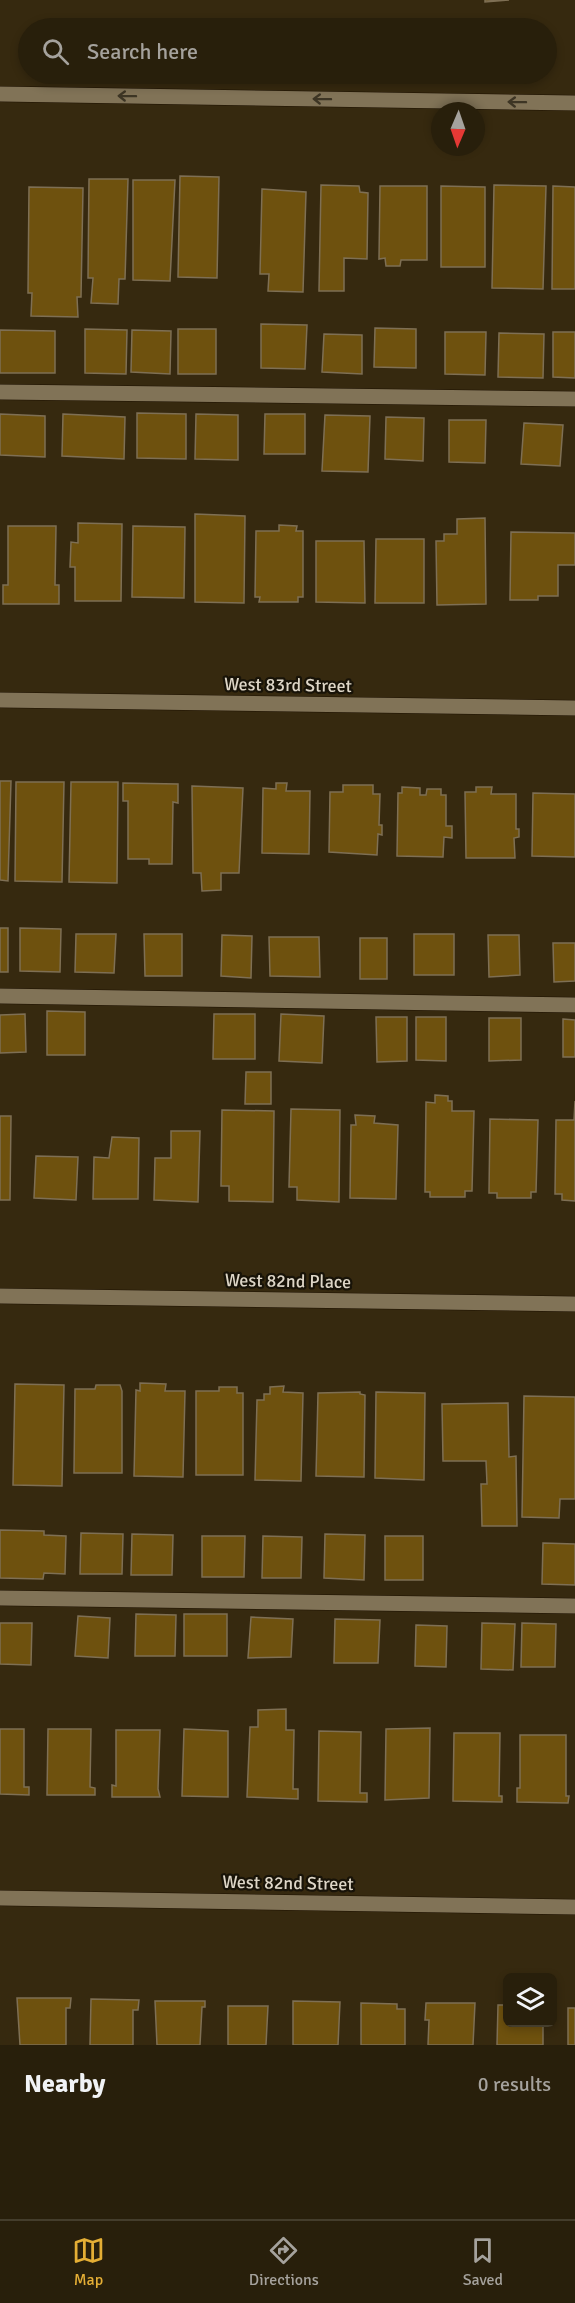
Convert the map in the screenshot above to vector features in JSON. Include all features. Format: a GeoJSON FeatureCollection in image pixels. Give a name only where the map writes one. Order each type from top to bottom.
{"type":"FeatureCollection","features":[{"type":"Feature","properties":{"kind":"street"},"geometry":{"type":"LineString","coordinates":[[0,94],[575,104]]}},
{"type":"Feature","properties":{"kind":"street"},"geometry":{"type":"LineString","coordinates":[[0,392],[575,399]]}},
{"type":"Feature","properties":{"kind":"street","name":"West 83rd Street"},"geometry":{"type":"LineString","coordinates":[[0,700],[575,708]]}},
{"type":"Feature","properties":{"kind":"street"},"geometry":{"type":"LineString","coordinates":[[0,996],[575,1005]]}},
{"type":"Feature","properties":{"kind":"street","name":"West 82nd Place"},"geometry":{"type":"LineString","coordinates":[[0,1296],[575,1304]]}},
{"type":"Feature","properties":{"kind":"street"},"geometry":{"type":"LineString","coordinates":[[0,1598],[575,1606]]}},
{"type":"Feature","properties":{"kind":"street","name":"West 82nd Street"},"geometry":{"type":"LineString","coordinates":[[0,1898],[575,1907]]}},
{"type":"Feature","properties":{"kind":"building"},"geometry":{"type":"Polygon","coordinates":[[[485,0],[509,0],[485,2],[485,0]]]}},
{"type":"Feature","properties":{"kind":"building"},"geometry":{"type":"Polygon","coordinates":[[[180,176],[219,177],[217,278],[178,277],[180,176]]]}},
{"type":"Feature","properties":{"kind":"building"},"geometry":{"type":"Polygon","coordinates":[[[89,179],[128,179],[125,279],[119,279],[118,304],[91,303],[93,278],[88,278],[89,179]]]}},
{"type":"Feature","properties":{"kind":"building"},"geometry":{"type":"Polygon","coordinates":[[[133,180],[175,180],[170,281],[133,280],[133,180]]]}},
{"type":"Feature","properties":{"kind":"building"},"geometry":{"type":"Polygon","coordinates":[[[321,185],[359,186],[360,192],[368,193],[367,259],[344,258],[344,291],[319,291],[321,185]]]}},
{"type":"Feature","properties":{"kind":"building"},"geometry":{"type":"Polygon","coordinates":[[[494,185],[546,186],[543,289],[492,288],[494,185]]]}},
{"type":"Feature","properties":{"kind":"building"},"geometry":{"type":"Polygon","coordinates":[[[380,186],[427,186],[427,260],[401,260],[400,266],[386,266],[385,258],[379,259],[380,186]]]}},
{"type":"Feature","properties":{"kind":"building"},"geometry":{"type":"Polygon","coordinates":[[[441,186],[485,187],[485,267],[441,267],[441,186]]]}},
{"type":"Feature","properties":{"kind":"building"},"geometry":{"type":"Polygon","coordinates":[[[553,186],[575,187],[575,289],[552,289],[553,186]]]}},
{"type":"Feature","properties":{"kind":"building"},"geometry":{"type":"Polygon","coordinates":[[[29,187],[83,188],[81,297],[77,297],[78,317],[31,316],[32,293],[28,293],[29,187]]]}},
{"type":"Feature","properties":{"kind":"building"},"geometry":{"type":"Polygon","coordinates":[[[262,189],[306,192],[303,292],[268,291],[269,274],[260,274],[262,189]]]}},
{"type":"Feature","properties":{"kind":"building"},"geometry":{"type":"Polygon","coordinates":[[[261,324],[307,325],[305,369],[261,368],[261,324]]]}},
{"type":"Feature","properties":{"kind":"building"},"geometry":{"type":"Polygon","coordinates":[[[375,328],[416,329],[416,368],[374,367],[375,328]]]}},
{"type":"Feature","properties":{"kind":"building"},"geometry":{"type":"Polygon","coordinates":[[[85,329],[127,330],[126,374],[85,373],[85,329]]]}},
{"type":"Feature","properties":{"kind":"building"},"geometry":{"type":"Polygon","coordinates":[[[178,329],[216,329],[216,374],[178,374],[178,329]]]}},
{"type":"Feature","properties":{"kind":"building"},"geometry":{"type":"Polygon","coordinates":[[[0,330],[55,331],[55,373],[0,373],[0,330]]]}},
{"type":"Feature","properties":{"kind":"building"},"geometry":{"type":"Polygon","coordinates":[[[132,330],[171,331],[170,374],[131,372],[132,330]]]}},
{"type":"Feature","properties":{"kind":"building"},"geometry":{"type":"Polygon","coordinates":[[[445,332],[486,332],[485,375],[445,374],[445,332]]]}},
{"type":"Feature","properties":{"kind":"building"},"geometry":{"type":"Polygon","coordinates":[[[553,332],[575,332],[575,378],[553,377],[553,332]]]}},
{"type":"Feature","properties":{"kind":"building"},"geometry":{"type":"Polygon","coordinates":[[[499,333],[544,334],[543,378],[498,377],[499,333]]]}},
{"type":"Feature","properties":{"kind":"building"},"geometry":{"type":"Polygon","coordinates":[[[324,334],[362,335],[362,374],[322,372],[324,334]]]}},
{"type":"Feature","properties":{"kind":"building"},"geometry":{"type":"Polygon","coordinates":[[[137,413],[186,414],[186,459],[137,458],[137,413]]]}},
{"type":"Feature","properties":{"kind":"building"},"geometry":{"type":"Polygon","coordinates":[[[0,414],[45,416],[45,457],[0,455],[0,414]]]}},
{"type":"Feature","properties":{"kind":"building"},"geometry":{"type":"Polygon","coordinates":[[[63,414],[125,417],[124,459],[62,456],[63,414]]]}},
{"type":"Feature","properties":{"kind":"building"},"geometry":{"type":"Polygon","coordinates":[[[196,414],[238,415],[238,460],[195,459],[196,414]]]}},
{"type":"Feature","properties":{"kind":"building"},"geometry":{"type":"Polygon","coordinates":[[[265,414],[305,414],[305,454],[264,454],[265,414]]]}},
{"type":"Feature","properties":{"kind":"building"},"geometry":{"type":"Polygon","coordinates":[[[325,415],[370,416],[368,472],[322,471],[325,415]]]}},
{"type":"Feature","properties":{"kind":"building"},"geometry":{"type":"Polygon","coordinates":[[[386,417],[424,418],[423,461],[385,459],[386,417]]]}},
{"type":"Feature","properties":{"kind":"building"},"geometry":{"type":"Polygon","coordinates":[[[449,420],[486,420],[485,463],[449,462],[449,420]]]}},
{"type":"Feature","properties":{"kind":"building"},"geometry":{"type":"Polygon","coordinates":[[[524,423],[563,425],[560,466],[521,464],[524,423]]]}},
{"type":"Feature","properties":{"kind":"building"},"geometry":{"type":"Polygon","coordinates":[[[195,514],[245,516],[244,603],[195,602],[195,514]]]}},
{"type":"Feature","properties":{"kind":"building"},"geometry":{"type":"Polygon","coordinates":[[[485,518],[486,604],[437,605],[436,541],[444,541],[444,534],[457,534],[457,519],[485,518]]]}},
{"type":"Feature","properties":{"kind":"building"},"geometry":{"type":"Polygon","coordinates":[[[78,523],[122,524],[121,601],[75,601],[75,567],[70,567],[71,542],[78,543],[78,523]]]}},
{"type":"Feature","properties":{"kind":"building"},"geometry":{"type":"Polygon","coordinates":[[[279,525],[297,526],[296,531],[303,531],[303,597],[298,597],[298,602],[259,602],[260,597],[255,597],[256,531],[279,531],[279,525]]]}},
{"type":"Feature","properties":{"kind":"building"},"geometry":{"type":"Polygon","coordinates":[[[8,526],[56,526],[55,585],[59,585],[59,604],[3,604],[3,585],[8,585],[8,526]]]}},
{"type":"Feature","properties":{"kind":"building"},"geometry":{"type":"Polygon","coordinates":[[[133,526],[185,527],[184,598],[132,597],[133,526]]]}},
{"type":"Feature","properties":{"kind":"building"},"geometry":{"type":"Polygon","coordinates":[[[511,532],[575,533],[575,565],[558,565],[558,596],[538,596],[538,600],[510,600],[511,532]]]}},
{"type":"Feature","properties":{"kind":"building"},"geometry":{"type":"Polygon","coordinates":[[[376,539],[424,539],[424,603],[375,603],[376,539]]]}},
{"type":"Feature","properties":{"kind":"building"},"geometry":{"type":"Polygon","coordinates":[[[316,541],[364,541],[365,603],[316,602],[316,541]]]}},
{"type":"Feature","properties":{"kind":"building"},"geometry":{"type":"Polygon","coordinates":[[[0,781],[11,781],[8,881],[0,880],[0,781]]]}},
{"type":"Feature","properties":{"kind":"building"},"geometry":{"type":"Polygon","coordinates":[[[16,782],[64,782],[62,882],[15,881],[16,782]]]}},
{"type":"Feature","properties":{"kind":"building"},"geometry":{"type":"Polygon","coordinates":[[[71,782],[118,782],[117,883],[69,882],[71,782]]]}},
{"type":"Feature","properties":{"kind":"building"},"geometry":{"type":"Polygon","coordinates":[[[123,783],[178,784],[178,803],[173,802],[172,864],[149,864],[149,859],[128,859],[128,801],[123,801],[123,783]]]}},
{"type":"Feature","properties":{"kind":"building"},"geometry":{"type":"Polygon","coordinates":[[[276,783],[287,783],[286,791],[310,791],[309,854],[262,853],[263,788],[276,789],[276,783]]]}},
{"type":"Feature","properties":{"kind":"building"},"geometry":{"type":"Polygon","coordinates":[[[343,785],[373,785],[373,794],[380,794],[379,825],[382,825],[382,835],[378,834],[377,855],[329,852],[330,792],[343,792],[343,785]]]}},
{"type":"Feature","properties":{"kind":"building"},"geometry":{"type":"Polygon","coordinates":[[[192,786],[243,788],[239,873],[221,873],[221,890],[202,891],[201,873],[193,873],[192,786]]]}},
{"type":"Feature","properties":{"kind":"building"},"geometry":{"type":"Polygon","coordinates":[[[402,787],[420,788],[420,795],[426,795],[427,789],[441,789],[441,795],[446,795],[446,826],[452,826],[452,838],[444,837],[443,857],[397,856],[398,793],[402,793],[402,787]]]}},
{"type":"Feature","properties":{"kind":"building"},"geometry":{"type":"Polygon","coordinates":[[[476,787],[492,787],[491,794],[516,794],[516,829],[519,829],[519,837],[514,838],[515,858],[466,858],[465,792],[476,792],[476,787]]]}},
{"type":"Feature","properties":{"kind":"building"},"geometry":{"type":"Polygon","coordinates":[[[533,793],[575,794],[575,857],[532,856],[533,793]]]}},
{"type":"Feature","properties":{"kind":"building"},"geometry":{"type":"Polygon","coordinates":[[[0,928],[8,928],[8,972],[0,972],[0,928]]]}},
{"type":"Feature","properties":{"kind":"building"},"geometry":{"type":"Polygon","coordinates":[[[20,928],[61,929],[60,972],[20,971],[20,928]]]}},
{"type":"Feature","properties":{"kind":"building"},"geometry":{"type":"Polygon","coordinates":[[[76,934],[116,934],[114,973],[75,972],[76,934]]]}},
{"type":"Feature","properties":{"kind":"building"},"geometry":{"type":"Polygon","coordinates":[[[144,934],[182,934],[182,976],[145,976],[144,934]]]}},
{"type":"Feature","properties":{"kind":"building"},"geometry":{"type":"Polygon","coordinates":[[[414,934],[454,934],[454,975],[414,975],[414,934]]]}},
{"type":"Feature","properties":{"kind":"building"},"geometry":{"type":"Polygon","coordinates":[[[222,935],[252,936],[251,978],[221,976],[222,935]]]}},
{"type":"Feature","properties":{"kind":"building"},"geometry":{"type":"Polygon","coordinates":[[[488,935],[519,935],[520,975],[489,977],[488,935]]]}},
{"type":"Feature","properties":{"kind":"building"},"geometry":{"type":"Polygon","coordinates":[[[269,937],[319,937],[320,977],[270,976],[269,937]]]}},
{"type":"Feature","properties":{"kind":"building"},"geometry":{"type":"Polygon","coordinates":[[[360,938],[387,938],[387,979],[360,979],[360,938]]]}},
{"type":"Feature","properties":{"kind":"building"},"geometry":{"type":"Polygon","coordinates":[[[553,943],[575,943],[575,981],[554,982],[553,943]]]}},
{"type":"Feature","properties":{"kind":"building"},"geometry":{"type":"Polygon","coordinates":[[[47,1011],[85,1012],[85,1055],[47,1055],[47,1011]]]}},
{"type":"Feature","properties":{"kind":"building"},"geometry":{"type":"Polygon","coordinates":[[[25,1014],[26,1052],[0,1053],[0,1015],[25,1014]]]}},
{"type":"Feature","properties":{"kind":"building"},"geometry":{"type":"Polygon","coordinates":[[[214,1014],[255,1014],[255,1059],[213,1059],[214,1014]]]}},
{"type":"Feature","properties":{"kind":"building"},"geometry":{"type":"Polygon","coordinates":[[[281,1014],[324,1016],[322,1063],[279,1061],[281,1014]]]}},
{"type":"Feature","properties":{"kind":"building"},"geometry":{"type":"Polygon","coordinates":[[[376,1017],[407,1017],[407,1061],[377,1062],[376,1017]]]}},
{"type":"Feature","properties":{"kind":"building"},"geometry":{"type":"Polygon","coordinates":[[[416,1017],[446,1017],[446,1061],[416,1060],[416,1017]]]}},
{"type":"Feature","properties":{"kind":"building"},"geometry":{"type":"Polygon","coordinates":[[[489,1018],[521,1018],[521,1060],[489,1061],[489,1018]]]}},
{"type":"Feature","properties":{"kind":"building"},"geometry":{"type":"Polygon","coordinates":[[[563,1019],[575,1020],[575,1057],[563,1057],[563,1019]]]}},
{"type":"Feature","properties":{"kind":"building"},"geometry":{"type":"Polygon","coordinates":[[[246,1072],[271,1072],[271,1104],[245,1104],[246,1072]]]}},
{"type":"Feature","properties":{"kind":"building"},"geometry":{"type":"Polygon","coordinates":[[[435,1095],[448,1096],[448,1101],[452,1101],[452,1111],[474,1111],[472,1191],[465,1191],[465,1197],[430,1197],[430,1192],[425,1192],[426,1102],[435,1103],[435,1095]]]}},
{"type":"Feature","properties":{"kind":"building"},"geometry":{"type":"Polygon","coordinates":[[[575,1101],[575,1201],[562,1200],[562,1194],[555,1194],[556,1120],[574,1120],[575,1101]]]}},
{"type":"Feature","properties":{"kind":"building"},"geometry":{"type":"Polygon","coordinates":[[[291,1109],[340,1110],[339,1202],[297,1200],[297,1187],[289,1187],[291,1109]]]}},
{"type":"Feature","properties":{"kind":"building"},"geometry":{"type":"Polygon","coordinates":[[[222,1110],[274,1111],[273,1202],[229,1201],[229,1186],[221,1186],[222,1110]]]}},
{"type":"Feature","properties":{"kind":"building"},"geometry":{"type":"Polygon","coordinates":[[[355,1115],[375,1116],[374,1123],[398,1125],[396,1199],[350,1198],[351,1125],[356,1125],[355,1115]]]}},
{"type":"Feature","properties":{"kind":"building"},"geometry":{"type":"Polygon","coordinates":[[[0,1116],[11,1116],[10,1200],[0,1200],[0,1116]]]}},
{"type":"Feature","properties":{"kind":"building"},"geometry":{"type":"Polygon","coordinates":[[[490,1119],[538,1120],[536,1192],[531,1192],[531,1198],[497,1198],[497,1193],[489,1193],[490,1119]]]}},
{"type":"Feature","properties":{"kind":"building"},"geometry":{"type":"Polygon","coordinates":[[[171,1131],[200,1131],[198,1202],[154,1200],[155,1158],[171,1158],[171,1131]]]}},
{"type":"Feature","properties":{"kind":"building"},"geometry":{"type":"Polygon","coordinates":[[[112,1137],[139,1138],[138,1199],[93,1199],[94,1157],[109,1158],[112,1137]]]}},
{"type":"Feature","properties":{"kind":"building"},"geometry":{"type":"Polygon","coordinates":[[[36,1156],[78,1157],[76,1200],[34,1198],[36,1156]]]}},
{"type":"Feature","properties":{"kind":"building"},"geometry":{"type":"Polygon","coordinates":[[[140,1383],[166,1384],[165,1391],[185,1391],[183,1477],[134,1476],[136,1390],[140,1391],[140,1383]]]}},
{"type":"Feature","properties":{"kind":"building"},"geometry":{"type":"Polygon","coordinates":[[[15,1384],[64,1385],[62,1486],[13,1485],[15,1384]]]}},
{"type":"Feature","properties":{"kind":"building"},"geometry":{"type":"Polygon","coordinates":[[[96,1385],[120,1385],[122,1391],[122,1473],[74,1473],[75,1389],[95,1389],[96,1385]]]}},
{"type":"Feature","properties":{"kind":"building"},"geometry":{"type":"Polygon","coordinates":[[[284,1386],[283,1392],[303,1393],[301,1481],[255,1480],[257,1400],[264,1400],[264,1394],[270,1394],[270,1387],[284,1386]]]}},
{"type":"Feature","properties":{"kind":"building"},"geometry":{"type":"Polygon","coordinates":[[[219,1387],[237,1387],[237,1393],[243,1393],[243,1475],[196,1475],[196,1391],[219,1391],[219,1387]]]}},
{"type":"Feature","properties":{"kind":"building"},"geometry":{"type":"Polygon","coordinates":[[[360,1392],[365,1395],[364,1477],[316,1476],[318,1393],[360,1392]]]}},
{"type":"Feature","properties":{"kind":"building"},"geometry":{"type":"Polygon","coordinates":[[[376,1392],[425,1393],[424,1480],[375,1478],[376,1392]]]}},
{"type":"Feature","properties":{"kind":"building"},"geometry":{"type":"Polygon","coordinates":[[[524,1396],[575,1397],[575,1499],[560,1499],[559,1518],[522,1517],[524,1396]]]}},
{"type":"Feature","properties":{"kind":"building"},"geometry":{"type":"Polygon","coordinates":[[[508,1403],[509,1457],[516,1456],[517,1526],[482,1526],[481,1484],[487,1484],[486,1461],[443,1461],[442,1404],[508,1403]]]}},
{"type":"Feature","properties":{"kind":"building"},"geometry":{"type":"Polygon","coordinates":[[[0,1530],[44,1531],[44,1535],[66,1536],[65,1574],[44,1573],[43,1579],[0,1578],[0,1530]]]}},
{"type":"Feature","properties":{"kind":"building"},"geometry":{"type":"Polygon","coordinates":[[[81,1533],[123,1534],[122,1574],[80,1574],[81,1533]]]}},
{"type":"Feature","properties":{"kind":"building"},"geometry":{"type":"Polygon","coordinates":[[[132,1534],[173,1535],[172,1575],[131,1575],[132,1534]]]}},
{"type":"Feature","properties":{"kind":"building"},"geometry":{"type":"Polygon","coordinates":[[[325,1534],[365,1535],[364,1580],[324,1578],[325,1534]]]}},
{"type":"Feature","properties":{"kind":"building"},"geometry":{"type":"Polygon","coordinates":[[[202,1536],[245,1536],[244,1577],[202,1577],[202,1536]]]}},
{"type":"Feature","properties":{"kind":"building"},"geometry":{"type":"Polygon","coordinates":[[[263,1536],[302,1537],[301,1578],[262,1578],[263,1536]]]}},
{"type":"Feature","properties":{"kind":"building"},"geometry":{"type":"Polygon","coordinates":[[[385,1536],[423,1536],[423,1580],[385,1580],[385,1536]]]}},
{"type":"Feature","properties":{"kind":"building"},"geometry":{"type":"Polygon","coordinates":[[[543,1543],[575,1544],[575,1585],[542,1584],[543,1543]]]}},
{"type":"Feature","properties":{"kind":"building"},"geometry":{"type":"Polygon","coordinates":[[[136,1614],[176,1615],[175,1656],[135,1656],[136,1614]]]}},
{"type":"Feature","properties":{"kind":"building"},"geometry":{"type":"Polygon","coordinates":[[[184,1614],[227,1614],[227,1656],[184,1656],[184,1614]]]}},
{"type":"Feature","properties":{"kind":"building"},"geometry":{"type":"Polygon","coordinates":[[[78,1616],[110,1618],[108,1658],[75,1656],[78,1616]]]}},
{"type":"Feature","properties":{"kind":"building"},"geometry":{"type":"Polygon","coordinates":[[[251,1617],[293,1619],[291,1657],[248,1658],[251,1617]]]}},
{"type":"Feature","properties":{"kind":"building"},"geometry":{"type":"Polygon","coordinates":[[[335,1619],[380,1620],[378,1663],[334,1663],[335,1619]]]}},
{"type":"Feature","properties":{"kind":"building"},"geometry":{"type":"Polygon","coordinates":[[[0,1623],[32,1623],[31,1665],[0,1664],[0,1623]]]}},
{"type":"Feature","properties":{"kind":"building"},"geometry":{"type":"Polygon","coordinates":[[[482,1623],[515,1624],[513,1670],[481,1669],[482,1623]]]}},
{"type":"Feature","properties":{"kind":"building"},"geometry":{"type":"Polygon","coordinates":[[[522,1623],[556,1624],[555,1667],[521,1667],[522,1623]]]}},
{"type":"Feature","properties":{"kind":"building"},"geometry":{"type":"Polygon","coordinates":[[[416,1625],[447,1626],[446,1667],[415,1666],[416,1625]]]}},
{"type":"Feature","properties":{"kind":"building"},"geometry":{"type":"Polygon","coordinates":[[[286,1709],[286,1730],[294,1730],[293,1789],[298,1789],[298,1799],[247,1797],[250,1727],[258,1727],[258,1710],[286,1709]]]}},
{"type":"Feature","properties":{"kind":"building"},"geometry":{"type":"Polygon","coordinates":[[[430,1728],[429,1798],[385,1800],[386,1729],[430,1728]]]}},
{"type":"Feature","properties":{"kind":"building"},"geometry":{"type":"Polygon","coordinates":[[[0,1729],[24,1729],[24,1787],[29,1787],[29,1795],[0,1794],[0,1729]]]}},
{"type":"Feature","properties":{"kind":"building"},"geometry":{"type":"Polygon","coordinates":[[[48,1729],[91,1729],[90,1787],[95,1788],[95,1795],[47,1795],[48,1729]]]}},
{"type":"Feature","properties":{"kind":"building"},"geometry":{"type":"Polygon","coordinates":[[[184,1729],[228,1731],[228,1797],[182,1796],[184,1729]]]}},
{"type":"Feature","properties":{"kind":"building"},"geometry":{"type":"Polygon","coordinates":[[[116,1730],[160,1730],[158,1789],[160,1797],[112,1797],[112,1785],[116,1786],[116,1730]]]}},
{"type":"Feature","properties":{"kind":"building"},"geometry":{"type":"Polygon","coordinates":[[[319,1731],[361,1732],[360,1793],[367,1793],[367,1802],[318,1801],[319,1731]]]}},
{"type":"Feature","properties":{"kind":"building"},"geometry":{"type":"Polygon","coordinates":[[[454,1733],[500,1733],[499,1796],[502,1796],[502,1802],[453,1801],[454,1733]]]}},
{"type":"Feature","properties":{"kind":"building"},"geometry":{"type":"Polygon","coordinates":[[[520,1735],[566,1735],[568,1803],[517,1802],[517,1788],[520,1788],[520,1735]]]}},
{"type":"Feature","properties":{"kind":"building"},"geometry":{"type":"Polygon","coordinates":[[[17,1998],[71,1998],[70,2008],[66,2008],[66,2045],[20,2045],[17,1998]]]}},
{"type":"Feature","properties":{"kind":"building"},"geometry":{"type":"Polygon","coordinates":[[[91,1999],[139,2000],[138,2010],[133,2010],[133,2045],[90,2045],[91,1999]]]}},
{"type":"Feature","properties":{"kind":"building"},"geometry":{"type":"Polygon","coordinates":[[[155,2001],[205,2001],[205,2007],[202,2007],[200,2045],[157,2045],[155,2001]]]}},
{"type":"Feature","properties":{"kind":"building"},"geometry":{"type":"Polygon","coordinates":[[[293,2001],[340,2002],[338,2045],[293,2045],[293,2001]]]}},
{"type":"Feature","properties":{"kind":"building"},"geometry":{"type":"Polygon","coordinates":[[[361,2003],[397,2004],[397,2009],[405,2009],[405,2045],[361,2045],[361,2003]]]}},
{"type":"Feature","properties":{"kind":"building"},"geometry":{"type":"Polygon","coordinates":[[[426,2003],[475,2003],[473,2045],[428,2045],[429,2020],[425,2020],[426,2003]]]}},
{"type":"Feature","properties":{"kind":"building"},"geometry":{"type":"Polygon","coordinates":[[[498,2005],[503,2005],[503,2027],[543,2027],[543,2045],[497,2045],[498,2005]]]}},
{"type":"Feature","properties":{"kind":"building"},"geometry":{"type":"Polygon","coordinates":[[[228,2006],[268,2006],[266,2045],[228,2045],[228,2006]]]}},
{"type":"Feature","properties":{"kind":"building"},"geometry":{"type":"Polygon","coordinates":[[[568,2008],[575,2008],[575,2045],[568,2045],[568,2008]]]}}]}
